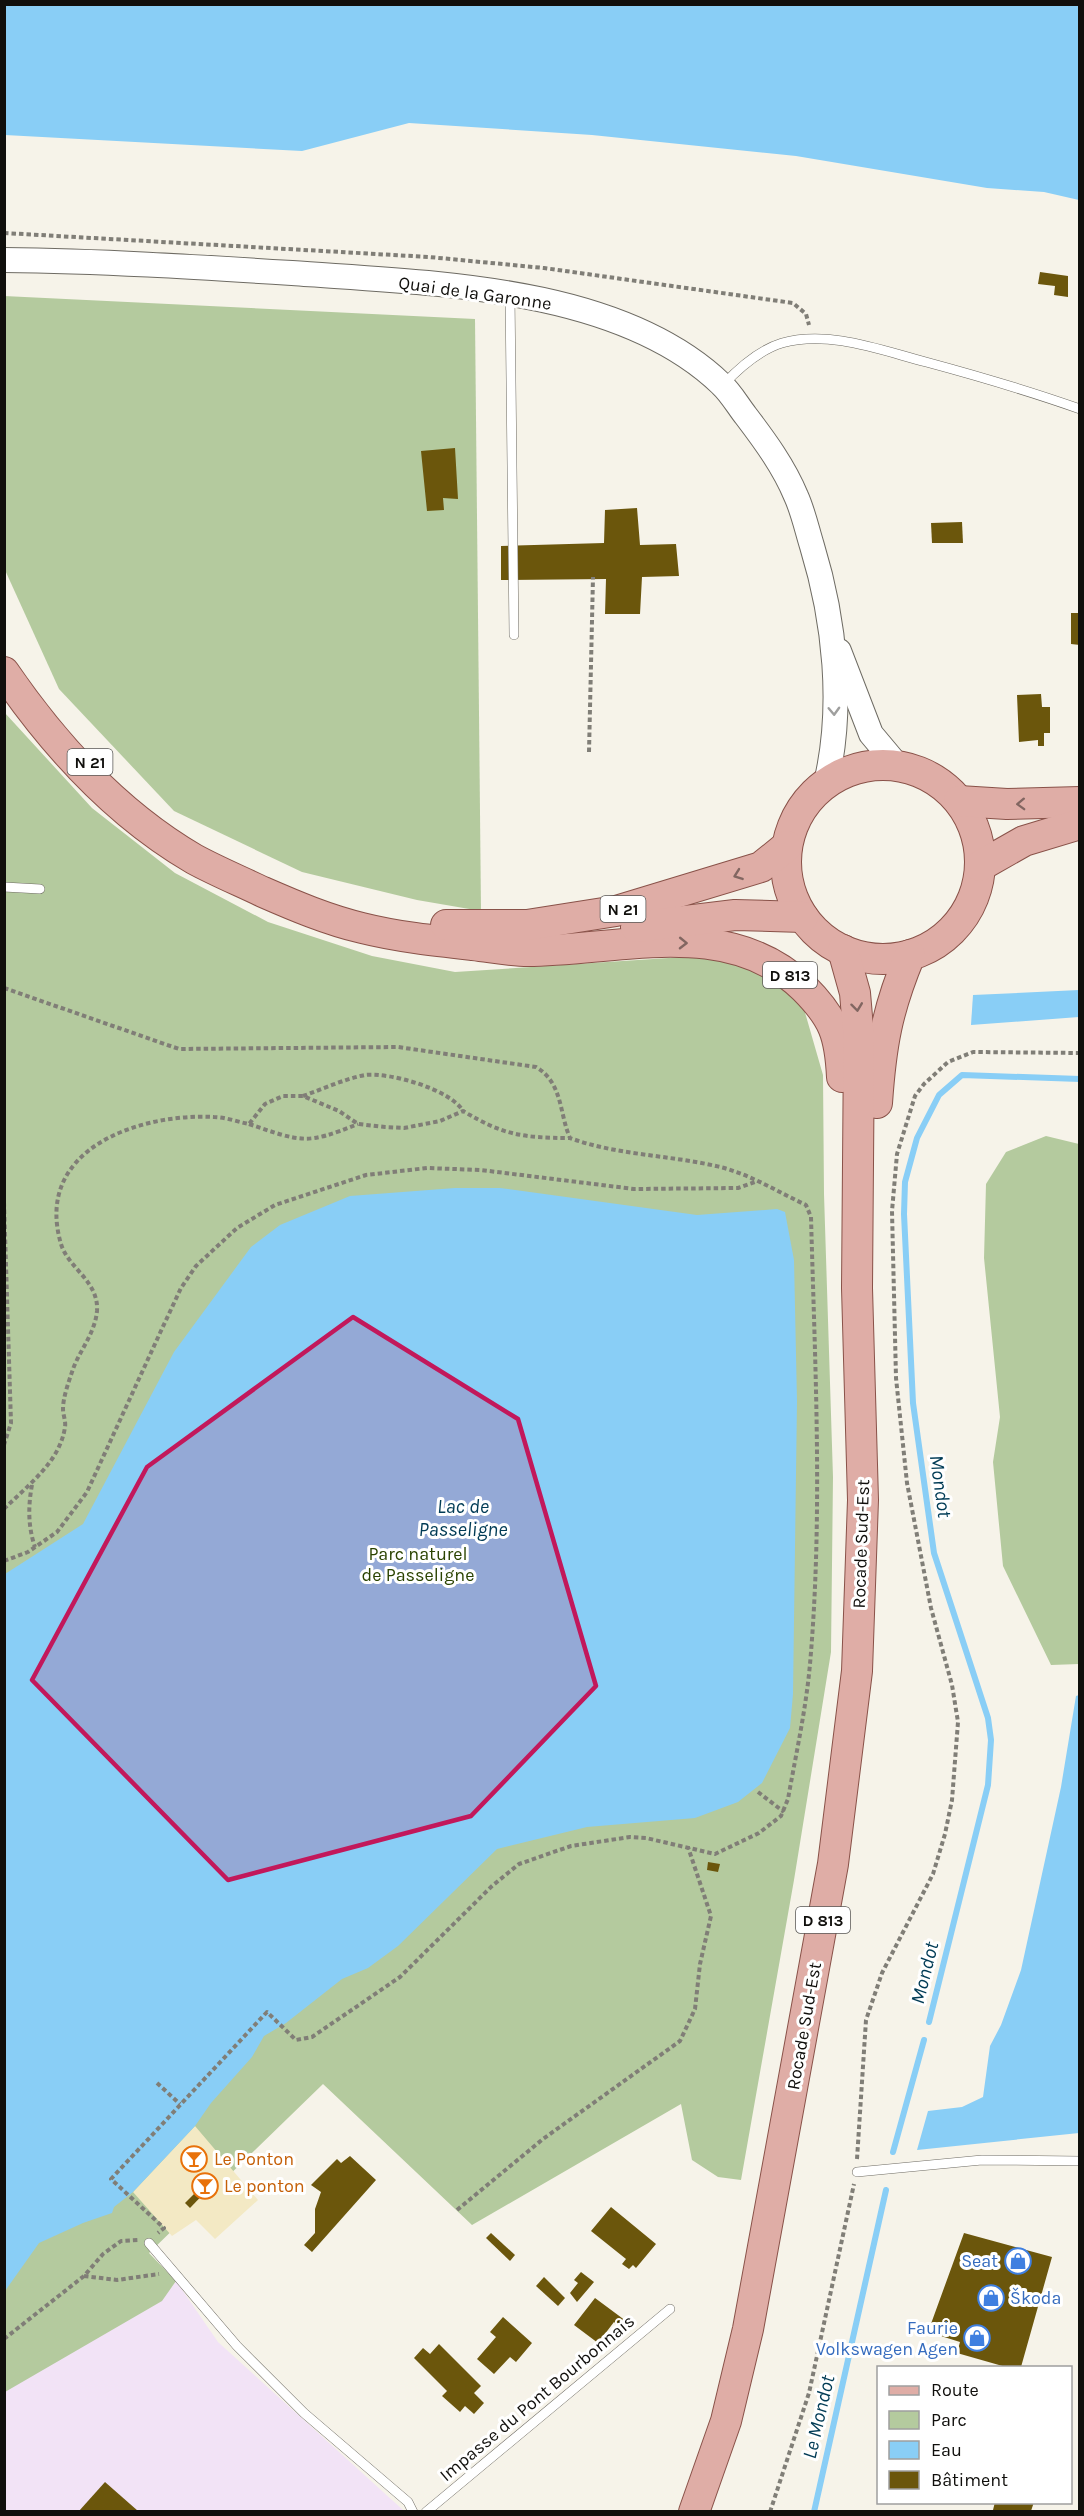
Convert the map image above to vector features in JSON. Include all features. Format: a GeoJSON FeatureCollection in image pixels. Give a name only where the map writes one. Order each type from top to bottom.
{"type":"FeatureCollection","features":[{"type":"Feature","properties":{"kind":"main road","name":"N 21"},"geometry":{"type":"LineString","coordinates":[[4,651],[41,706],[90,762],[166,826],[238,867],[326,900],[380,914],[447,925],[527,926],[616,911],[750,871],[760,867],[787,846]]}},
{"type":"Feature","properties":{"kind":"main road","name":"N 21"},"geometry":{"type":"LineString","coordinates":[[4,672],[70,757],[150,829],[194,859],[301,909],[363,929],[436,941],[530,940],[735,915],[803,917]]}},
{"type":"Feature","properties":{"kind":"main road"},"geometry":{"type":"LineString","coordinates":[[872,765],[897,765],[921,772],[959,801],[971,820],[978,843],[980,866],[974,895],[960,922],[938,942],[910,955],[876,959],[843,950],[820,936],[803,917],[792,894],[786,870],[787,846],[795,822],[808,801],[826,783],[848,771],[872,765]]}},
{"type":"Feature","properties":{"kind":"main road"},"geometry":{"type":"LineString","coordinates":[[959,801],[1007,804],[1080,802]]}},
{"type":"Feature","properties":{"kind":"main road"},"geometry":{"type":"LineString","coordinates":[[980,866],[1024,842],[1080,824]]}},
{"type":"Feature","properties":{"kind":"main road","name":"D 813"},"geometry":{"type":"LineString","coordinates":[[436,941],[527,951],[641,943],[719,944],[737,949],[784,970],[831,1018],[841,1045],[846,1280],[860,1316]]}},
{"type":"Feature","properties":{"kind":"main road","name":"Rocade Sud-Est"},"geometry":{"type":"LineString","coordinates":[[694,2511],[726,2421],[748,2329],[833,1863],[857,1671],[863,1500],[860,1316],[857,1288],[859,1040],[855,993],[843,950]]}},
{"type":"Feature","properties":{"kind":"main road","name":"Rocade Sud-Est"},"geometry":{"type":"LineString","coordinates":[[860,1316],[881,1045],[893,998],[910,955]]}},
{"type":"Feature","properties":{"kind":"street","name":"Quai de la Garonne"},"geometry":{"type":"LineString","coordinates":[[4,260],[77,261],[281,272],[510,294],[598,314],[674,348],[723,385],[772,450],[797,496],[820,572],[831,632],[835,737],[826,783]]}},
{"type":"Feature","properties":{"kind":"street","name":"Quai de la Garonne"},"geometry":{"type":"LineString","coordinates":[[831,632],[871,734],[897,765]]}},
{"type":"Feature","properties":{"kind":"lane"},"geometry":{"type":"LineString","coordinates":[[510,294],[514,635]]}},
{"type":"Feature","properties":{"kind":"lane"},"geometry":{"type":"LineString","coordinates":[[723,385],[751,359],[780,344],[826,339],[861,345],[1016,386],[1080,409]]}},
{"type":"Feature","properties":{"kind":"lane"},"geometry":{"type":"LineString","coordinates":[[4,887],[40,889]]}},
{"type":"Feature","properties":{"kind":"lane"},"geometry":{"type":"LineString","coordinates":[[861,2172],[982,2160],[1080,2161]]}},
{"type":"Feature","properties":{"kind":"lane"},"geometry":{"type":"LineString","coordinates":[[149,2243],[203,2309],[237,2346],[304,2413],[408,2502],[413,2511]]}},
{"type":"Feature","properties":{"kind":"lane","name":"Impasse du Pont Bourbonnais"},"geometry":{"type":"LineString","coordinates":[[426,2511],[669,2309]]}},
{"type":"Feature","properties":{"kind":"path"},"geometry":{"type":"LineString","coordinates":[[589,752],[593,577]]}},
{"type":"Feature","properties":{"kind":"path"},"geometry":{"type":"LineString","coordinates":[[4,988],[179,1049],[398,1047],[536,1067],[548,1076],[560,1095],[563,1118],[570,1138]]}},
{"type":"Feature","properties":{"kind":"path"},"geometry":{"type":"LineString","coordinates":[[770,2511],[809,2393],[861,2172],[866,2020],[882,1973],[933,1874],[952,1800],[958,1722],[950,1675],[932,1608],[907,1483],[896,1354],[892,1211],[897,1154],[915,1096],[924,1084],[948,1062],[973,1052],[1080,1053]]}},
{"type":"Feature","properties":{"kind":"path"},"geometry":{"type":"LineString","coordinates":[[4,2339],[84,2276],[103,2254],[121,2241],[134,2238],[149,2243],[164,2228],[111,2179],[267,2012],[296,2040],[312,2037],[400,1977],[492,1886],[519,1864],[571,1846],[630,1837],[716,1854],[759,1833],[783,1812],[789,1799],[806,1693],[816,1571],[819,1495],[811,1217],[806,1205],[740,1173],[718,1166],[588,1145],[570,1138],[537,1138],[492,1129],[462,1111],[458,1103],[438,1092],[404,1079],[366,1075],[303,1096],[278,1097],[265,1104],[249,1124]]}},
{"type":"Feature","properties":{"kind":"path"},"geometry":{"type":"LineString","coordinates":[[303,1096],[339,1111],[358,1124]]}},
{"type":"Feature","properties":{"kind":"path"},"geometry":{"type":"LineString","coordinates":[[35,1547],[29,1531],[28,1502],[32,1485],[60,1448],[66,1425],[63,1409],[68,1384],[93,1329],[97,1310],[86,1277],[61,1245],[57,1211],[62,1184],[75,1163],[106,1136],[155,1120],[216,1117],[249,1124],[294,1140],[317,1140],[358,1124],[404,1128],[440,1121],[462,1111]]}},
{"type":"Feature","properties":{"kind":"path"},"geometry":{"type":"LineString","coordinates":[[4,1561],[35,1547],[57,1532],[87,1492],[181,1288],[196,1266],[237,1228],[276,1205],[366,1175],[427,1168],[481,1170],[634,1189],[738,1188],[756,1182]]}},
{"type":"Feature","properties":{"kind":"path"},"geometry":{"type":"LineString","coordinates":[[4,1202],[6,1359],[10,1387],[11,1423],[4,1445]]}},
{"type":"Feature","properties":{"kind":"path"},"geometry":{"type":"LineString","coordinates":[[4,1389],[10,1387]]}},
{"type":"Feature","properties":{"kind":"path"},"geometry":{"type":"LineString","coordinates":[[4,1509],[24,1489],[32,1485]]}},
{"type":"Feature","properties":{"kind":"path"},"geometry":{"type":"LineString","coordinates":[[758,1792],[783,1812]]}},
{"type":"Feature","properties":{"kind":"path"},"geometry":{"type":"LineString","coordinates":[[457,2210],[543,2139],[680,2041],[695,2009],[700,1964],[711,1916],[688,1847]]}},
{"type":"Feature","properties":{"kind":"path"},"geometry":{"type":"LineString","coordinates":[[157,2083],[180,2104]]}},
{"type":"Feature","properties":{"kind":"path"},"geometry":{"type":"LineString","coordinates":[[84,2276],[117,2280],[175,2272]]}},
{"type":"Feature","properties":{"kind":"highlighted area"},"geometry":{"type":"Polygon","coordinates":[[[353,1317],[518,1419],[596,1686],[471,1816],[228,1880],[32,1680],[147,1467],[353,1317]]]}},
{"type":"Feature","properties":{"kind":"shaded area"},"geometry":{"type":"Polygon","coordinates":[[[176,2281],[218,2342],[403,2510],[402,2512],[5,2511],[4,2392],[161,2301],[176,2281]]]}},
{"type":"Feature","properties":{"kind":"green space"},"geometry":{"type":"Polygon","coordinates":[[[4,296],[475,319],[481,911],[417,900],[302,872],[174,811],[59,689],[5,570],[4,296]]]}},
{"type":"Feature","properties":{"kind":"green space","name":"Parc naturel de Passeligne"},"geometry":{"type":"Polygon","coordinates":[[[5,713],[92,808],[175,873],[268,922],[372,956],[455,972],[699,956],[760,965],[804,1009],[823,1075],[824,1194],[833,1477],[831,1652],[794,1880],[741,2180],[718,2177],[692,2160],[681,2104],[472,2225],[323,2084],[149,2253],[176,2281],[162,2301],[5,2392],[5,713]]]}},
{"type":"Feature","properties":{"kind":"green space"},"geometry":{"type":"Polygon","coordinates":[[[1046,1136],[1079,1144],[1079,1664],[1051,1665],[1003,1566],[993,1462],[1000,1417],[984,1258],[986,1184],[1006,1152],[1046,1136]]]}},
{"type":"Feature","properties":{"kind":"sand","name":"Le Ponton"},"geometry":{"type":"Polygon","coordinates":[[[195,2126],[258,2200],[215,2239],[196,2220],[172,2236],[133,2192],[195,2126]]]}},
{"type":"Feature","properties":{"kind":"water"},"geometry":{"type":"Polygon","coordinates":[[[4,5],[1079,5],[1079,200],[1044,192],[987,188],[796,156],[592,135],[409,123],[302,151],[5,135],[4,5]]]}},
{"type":"Feature","properties":{"kind":"water"},"geometry":{"type":"Polygon","coordinates":[[[1079,990],[1079,1017],[971,1025],[973,995],[1079,990]]]}},
{"type":"Feature","properties":{"kind":"water","name":"Lac de Passeligne"},"geometry":{"type":"Polygon","coordinates":[[[455,1188],[500,1188],[697,1215],[777,1209],[785,1212],[794,1260],[797,1401],[793,1694],[790,1728],[762,1783],[738,1802],[695,1818],[587,1827],[497,1849],[398,1946],[368,1968],[342,1979],[286,2023],[264,2036],[252,2057],[211,2103],[195,2126],[133,2192],[114,2207],[112,2213],[39,2243],[5,2291],[5,1574],[83,1524],[174,1352],[251,1247],[280,1225],[350,1196],[455,1188]]]}},
{"type":"Feature","properties":{"kind":"water"},"geometry":{"type":"Polygon","coordinates":[[[1079,1695],[1079,2133],[917,2150],[928,2111],[962,2107],[983,2097],[990,2046],[1001,2025],[1021,1970],[1061,1787],[1076,1696],[1079,1695]]]}},
{"type":"Feature","properties":{"kind":"building"},"geometry":{"type":"Polygon","coordinates":[[[1040,272],[1068,276],[1068,297],[1054,295],[1055,286],[1038,284],[1040,272]]]}},
{"type":"Feature","properties":{"kind":"building"},"geometry":{"type":"Polygon","coordinates":[[[455,448],[458,499],[443,498],[444,510],[427,511],[421,451],[455,448]]]}},
{"type":"Feature","properties":{"kind":"building"},"geometry":{"type":"Polygon","coordinates":[[[637,508],[640,545],[676,544],[679,576],[642,577],[640,614],[605,614],[606,579],[501,580],[501,546],[604,543],[605,510],[637,508]]]}},
{"type":"Feature","properties":{"kind":"building"},"geometry":{"type":"Polygon","coordinates":[[[962,522],[963,543],[932,543],[931,523],[962,522]]]}},
{"type":"Feature","properties":{"kind":"building"},"geometry":{"type":"Polygon","coordinates":[[[1071,613],[1080,613],[1080,645],[1071,644],[1071,613]]]}},
{"type":"Feature","properties":{"kind":"building"},"geometry":{"type":"Polygon","coordinates":[[[1041,694],[1042,707],[1050,707],[1050,733],[1044,733],[1044,746],[1038,746],[1038,740],[1019,742],[1017,695],[1041,694]]]}},
{"type":"Feature","properties":{"kind":"building"},"geometry":{"type":"Polygon","coordinates":[[[708,1862],[720,1864],[718,1872],[707,1870],[708,1862]]]}},
{"type":"Feature","properties":{"kind":"building"},"geometry":{"type":"Polygon","coordinates":[[[350,2156],[376,2180],[312,2252],[304,2245],[315,2233],[315,2209],[321,2192],[311,2185],[337,2159],[341,2163],[350,2156]]]}},
{"type":"Feature","properties":{"kind":"building"},"geometry":{"type":"Polygon","coordinates":[[[209,2179],[213,2184],[190,2208],[185,2203],[209,2179]]]}},
{"type":"Feature","properties":{"kind":"building"},"geometry":{"type":"Polygon","coordinates":[[[611,2207],[656,2244],[636,2268],[633,2265],[629,2269],[622,2264],[626,2259],[591,2231],[611,2207]]]}},
{"type":"Feature","properties":{"kind":"building"},"geometry":{"type":"Polygon","coordinates":[[[491,2233],[515,2255],[510,2261],[486,2238],[491,2233]]]}},
{"type":"Feature","properties":{"kind":"building"},"geometry":{"type":"Polygon","coordinates":[[[964,2233],[1052,2257],[1021,2366],[1002,2366],[957,2353],[960,2342],[928,2332],[964,2233]]]}},
{"type":"Feature","properties":{"kind":"building"},"geometry":{"type":"Polygon","coordinates":[[[581,2272],[594,2282],[577,2302],[570,2293],[578,2283],[574,2280],[581,2272]]]}},
{"type":"Feature","properties":{"kind":"building"},"geometry":{"type":"Polygon","coordinates":[[[544,2277],[565,2298],[558,2306],[536,2286],[544,2277]]]}},
{"type":"Feature","properties":{"kind":"building"},"geometry":{"type":"Polygon","coordinates":[[[595,2298],[626,2321],[620,2327],[614,2322],[598,2343],[574,2325],[595,2298]]]}},
{"type":"Feature","properties":{"kind":"building"},"geometry":{"type":"Polygon","coordinates":[[[503,2317],[532,2343],[516,2362],[510,2357],[494,2374],[477,2359],[496,2337],[490,2332],[503,2317]]]}},
{"type":"Feature","properties":{"kind":"building"},"geometry":{"type":"Polygon","coordinates":[[[439,2344],[481,2386],[474,2393],[484,2403],[474,2414],[465,2406],[460,2412],[442,2396],[447,2391],[414,2358],[423,2348],[430,2354],[439,2344]]]}},
{"type":"Feature","properties":{"kind":"building"},"geometry":{"type":"Polygon","coordinates":[[[105,2482],[138,2511],[79,2511],[105,2482]]]}},
{"type":"Feature","properties":{"kind":"building"},"geometry":{"type":"Polygon","coordinates":[[[994,2504],[1033,2504],[1031,2511],[993,2510],[994,2504]]]}},
{"type":"Feature","properties":{"kind":"waterway","name":"Mondot"},"geometry":{"type":"LineString","coordinates":[[929,2022],[988,1785],[991,1740],[988,1718],[934,1553],[913,1403],[904,1214],[905,1182],[917,1138],[939,1095],[962,1075],[1080,1079]]}},
{"type":"Feature","properties":{"kind":"waterway"},"geometry":{"type":"LineString","coordinates":[[893,2152],[924,2040]]}},
{"type":"Feature","properties":{"kind":"waterway","name":"Le Mondot"},"geometry":{"type":"LineString","coordinates":[[814,2512],[886,2190]]}},
{"type":"Feature","properties":{"kind":"place","name":"Le Ponton"},"geometry":{"type":"Point","coordinates":[194,2159]}},
{"type":"Feature","properties":{"kind":"place","name":"Le ponton"},"geometry":{"type":"Point","coordinates":[205,2186]}},
{"type":"Feature","properties":{"kind":"place","name":"Seat"},"geometry":{"type":"Point","coordinates":[1018,2261]}},
{"type":"Feature","properties":{"kind":"place","name":"Škoda"},"geometry":{"type":"Point","coordinates":[991,2298]}},
{"type":"Feature","properties":{"kind":"place","name":"Faurie Volkswagen Agen"},"geometry":{"type":"Point","coordinates":[977,2338]}}]}
